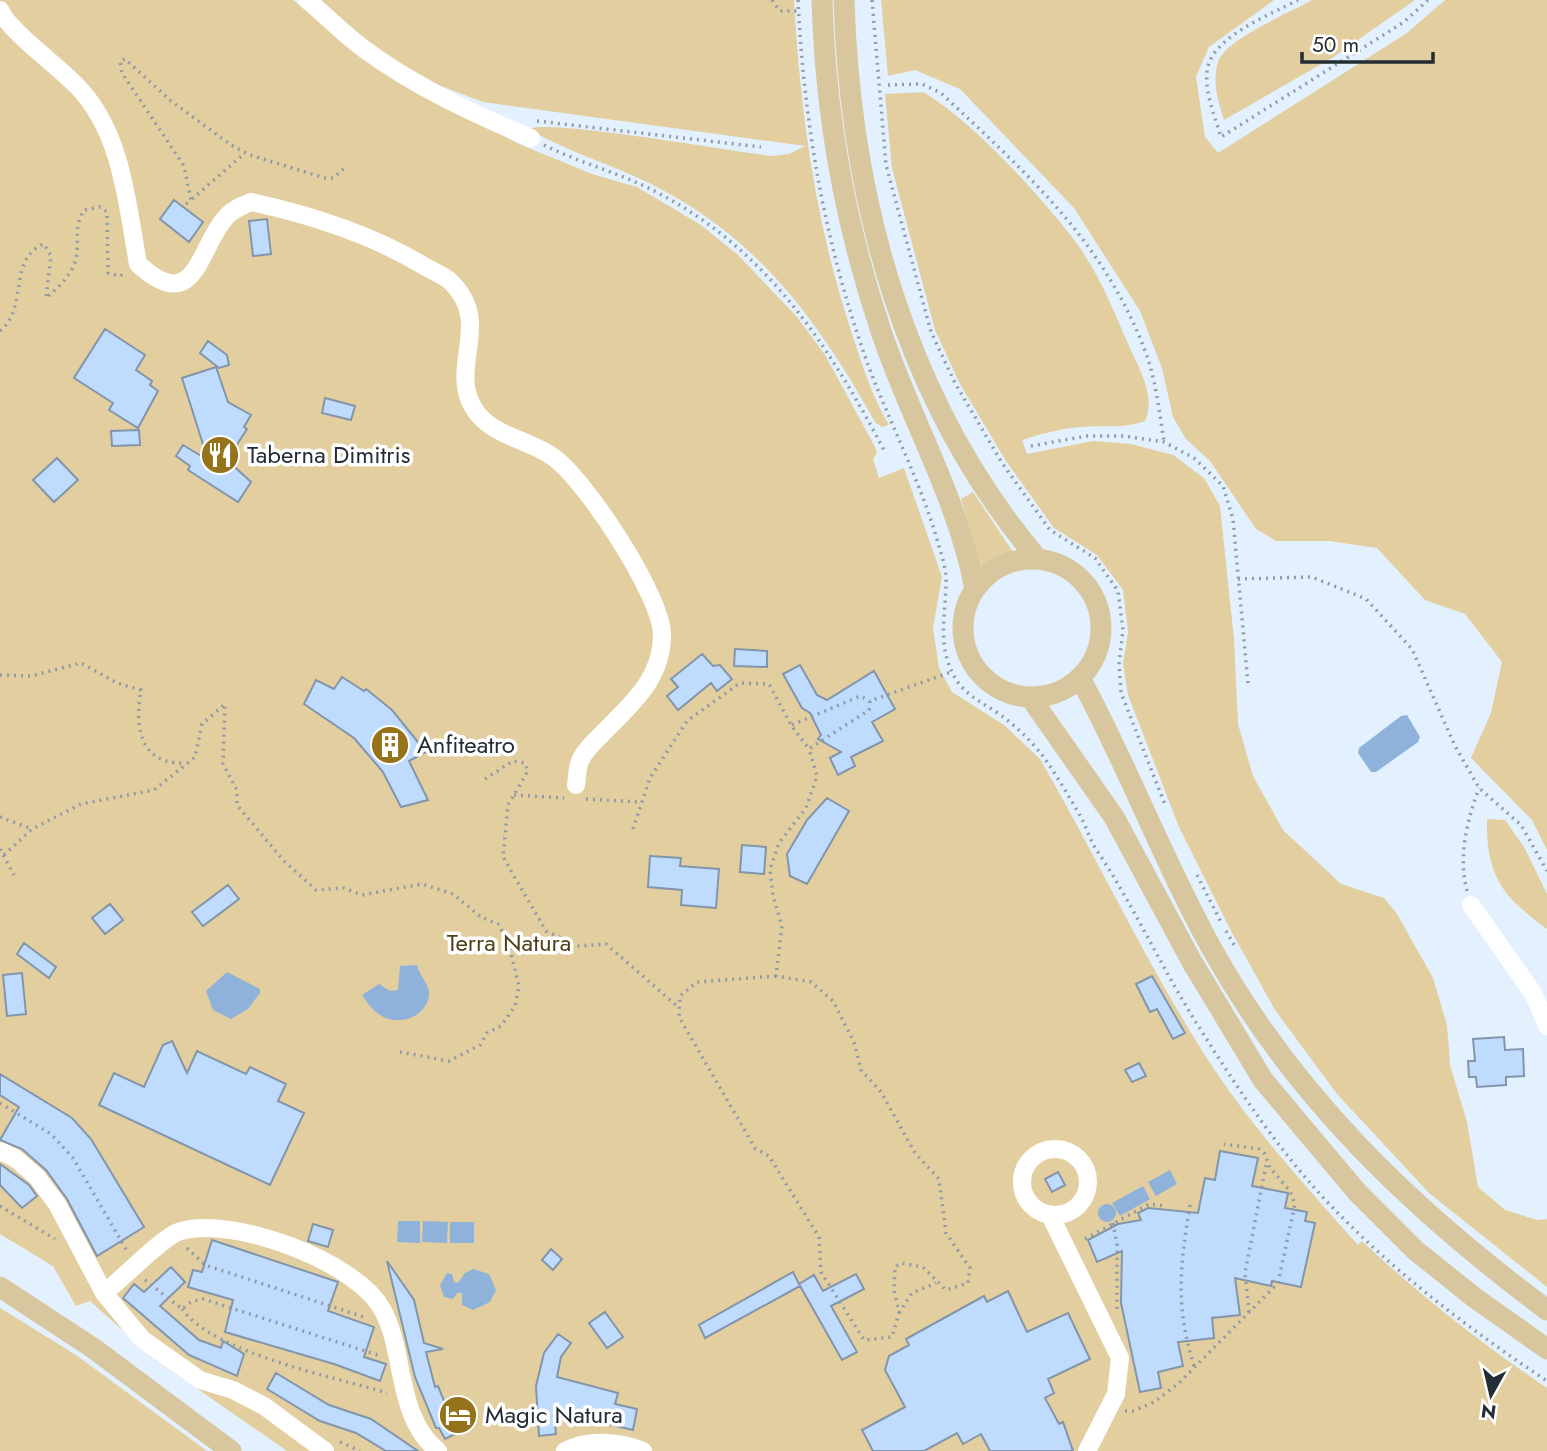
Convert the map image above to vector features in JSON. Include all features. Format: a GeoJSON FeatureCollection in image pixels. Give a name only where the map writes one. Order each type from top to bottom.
{"type":"FeatureCollection","features":[{"type":"Feature","properties":{"kind":"main road"},"geometry":{"type":"LineString","coordinates":[[822,0],[827,100],[845,211],[882,335],[949,495],[975,589]]}},
{"type":"Feature","properties":{"kind":"main road"},"geometry":{"type":"LineString","coordinates":[[844,0],[849,91],[856,142],[883,263],[905,330],[921,371],[977,479],[1000,514],[1037,558]]}},
{"type":"Feature","properties":{"kind":"main road"},"geometry":{"type":"LineString","coordinates":[[1037,558],[1067,568],[1084,582],[1095,599],[1101,620],[1100,641],[1093,661],[1080,678],[1048,695],[1030,697],[999,689],[986,679],[971,659],[963,635],[963,617],[975,589],[1000,567],[1023,559],[1037,558]]}},
{"type":"Feature","properties":{"kind":"main road"},"geometry":{"type":"LineString","coordinates":[[1080,678],[1212,949],[1283,1061],[1393,1184],[1441,1228],[1547,1310]]}},
{"type":"Feature","properties":{"kind":"main road"},"geometry":{"type":"LineString","coordinates":[[1030,697],[1114,817],[1192,962],[1263,1080],[1357,1192],[1415,1250],[1475,1298],[1547,1349]]}},
{"type":"Feature","properties":{"kind":"main road"},"geometry":{"type":"LineString","coordinates":[[0,1274],[47,1306],[93,1348]]}},
{"type":"Feature","properties":{"kind":"main road"},"geometry":{"type":"LineString","coordinates":[[0,1287],[93,1348],[231,1451]]}},
{"type":"Feature","properties":{"kind":"street"},"geometry":{"type":"LineString","coordinates":[[307,0],[362,48],[398,72],[490,121],[530,130]]}},
{"type":"Feature","properties":{"kind":"street"},"geometry":{"type":"LineString","coordinates":[[0,10],[78,86],[95,108],[108,133],[124,184],[138,264],[159,281],[180,282],[195,273],[218,227],[228,214],[251,202],[342,228],[410,258],[451,282],[471,313],[472,334],[466,369],[473,409],[496,429],[552,456],[580,482],[611,528],[657,612],[662,634],[654,678],[590,746],[579,763],[576,785]]}},
{"type":"Feature","properties":{"kind":"street"},"geometry":{"type":"LineString","coordinates":[[1471,905],[1533,993],[1547,1026]]}},
{"type":"Feature","properties":{"kind":"street"},"geometry":{"type":"LineString","coordinates":[[1026,1149],[1026,1168],[1022,1184],[1025,1195],[1040,1211],[1050,1215],[1071,1211],[1079,1205],[1088,1186],[1084,1166],[1069,1152],[1058,1149],[1037,1155],[1026,1168]]}},
{"type":"Feature","properties":{"kind":"street"},"geometry":{"type":"LineString","coordinates":[[0,1152],[15,1158],[37,1177],[57,1204],[104,1293],[142,1339],[200,1380],[233,1390],[264,1406],[325,1451]]}},
{"type":"Feature","properties":{"kind":"street"},"geometry":{"type":"LineString","coordinates":[[1050,1215],[1119,1358],[1120,1376],[1111,1404],[1087,1451]]}},
{"type":"Feature","properties":{"kind":"street"},"geometry":{"type":"LineString","coordinates":[[104,1293],[176,1232],[202,1227],[235,1230],[312,1254],[345,1271],[366,1286],[383,1310],[415,1421],[438,1451]]}},
{"type":"Feature","properties":{"kind":"street"},"geometry":{"type":"LineString","coordinates":[[565,1451],[581,1442],[611,1444],[643,1451]]}},
{"type":"Feature","properties":{"kind":"path"},"geometry":{"type":"LineString","coordinates":[[772,0],[779,11],[799,11]]}},
{"type":"Feature","properties":{"kind":"path"},"geometry":{"type":"LineString","coordinates":[[872,0],[886,165],[931,332],[955,383],[1002,463],[1050,530],[1095,558],[1118,591],[1123,630],[1119,664],[1121,694],[1169,816]]}},
{"type":"Feature","properties":{"kind":"path"},"geometry":{"type":"LineString","coordinates":[[1298,0],[1215,48],[1206,70],[1208,92],[1221,137],[1309,79],[1404,22],[1428,0]]}},
{"type":"Feature","properties":{"kind":"path"},"geometry":{"type":"LineString","coordinates":[[191,200],[184,166],[122,73],[120,61],[125,59],[134,64],[171,101],[245,153],[325,178],[333,178],[347,166]]}},
{"type":"Feature","properties":{"kind":"path"},"geometry":{"type":"LineString","coordinates":[[888,85],[922,85],[941,93],[1041,187],[1094,250],[1143,344],[1164,442]]}},
{"type":"Feature","properties":{"kind":"path"},"geometry":{"type":"LineString","coordinates":[[530,130],[761,147]]}},
{"type":"Feature","properties":{"kind":"path"},"geometry":{"type":"LineString","coordinates":[[530,130],[580,163],[664,196],[716,230],[770,276],[841,370],[886,454]]}},
{"type":"Feature","properties":{"kind":"path"},"geometry":{"type":"LineString","coordinates":[[186,204],[245,153]]}},
{"type":"Feature","properties":{"kind":"path"},"geometry":{"type":"LineString","coordinates":[[0,331],[17,303],[22,261],[36,247],[44,244],[51,256],[47,298],[66,281],[77,257],[78,219],[83,210],[100,207],[107,212],[108,273],[120,276],[138,264]]}},
{"type":"Feature","properties":{"kind":"path"},"geometry":{"type":"LineString","coordinates":[[1031,446],[1087,436],[1124,436],[1164,442],[1194,458],[1223,486],[1233,519],[1248,684]]}},
{"type":"Feature","properties":{"kind":"path"},"geometry":{"type":"LineString","coordinates":[[1238,579],[1312,577],[1366,599],[1412,649],[1455,746],[1479,788],[1521,825],[1547,871]]}},
{"type":"Feature","properties":{"kind":"path"},"geometry":{"type":"LineString","coordinates":[[0,675],[31,676],[81,663],[117,683],[141,690],[137,715],[141,738],[156,756],[171,762],[185,763]]}},
{"type":"Feature","properties":{"kind":"path"},"geometry":{"type":"LineString","coordinates":[[791,725],[860,696],[870,701],[951,672]]}},
{"type":"Feature","properties":{"kind":"path"},"geometry":{"type":"LineString","coordinates":[[633,830],[650,778],[687,721],[740,683],[769,684],[791,725],[809,748],[817,776],[806,808],[779,843],[770,869],[773,896],[782,926],[776,976]]}},
{"type":"Feature","properties":{"kind":"path"},"geometry":{"type":"LineString","coordinates":[[809,748],[869,710],[870,701]]}},
{"type":"Feature","properties":{"kind":"path"},"geometry":{"type":"LineString","coordinates":[[4,855],[32,829],[81,804],[153,790],[195,757],[202,724],[225,704],[223,764],[237,790],[237,805],[283,860],[316,890],[344,888],[362,895],[422,884],[453,894],[481,917],[498,924],[508,942],[519,986],[515,1006],[501,1026],[487,1033],[480,1045],[449,1061],[395,1051]]}},
{"type":"Feature","properties":{"kind":"path"},"geometry":{"type":"LineString","coordinates":[[485,779],[513,761],[525,763],[528,771],[508,805],[503,857],[546,931],[579,946],[606,944],[677,1006]]}},
{"type":"Feature","properties":{"kind":"path"},"geometry":{"type":"LineString","coordinates":[[1471,905],[1462,872],[1468,818],[1479,788]]}},
{"type":"Feature","properties":{"kind":"path"},"geometry":{"type":"LineString","coordinates":[[514,795],[555,797]]}},
{"type":"Feature","properties":{"kind":"path"},"geometry":{"type":"LineString","coordinates":[[592,800],[642,803]]}},
{"type":"Feature","properties":{"kind":"path"},"geometry":{"type":"LineString","coordinates":[[0,817],[32,829]]}},
{"type":"Feature","properties":{"kind":"path"},"geometry":{"type":"LineString","coordinates":[[0,849],[14,875]]}},
{"type":"Feature","properties":{"kind":"path"},"geometry":{"type":"LineString","coordinates":[[1196,873],[1239,953]]}},
{"type":"Feature","properties":{"kind":"path"},"geometry":{"type":"LineString","coordinates":[[899,1313],[894,1290],[895,1267],[901,1263],[923,1267],[936,1283],[946,1290],[968,1283],[970,1268],[946,1233],[939,1179],[915,1153],[881,1092],[861,1070],[854,1042],[832,1001],[811,982],[776,976],[697,982],[680,996],[677,1006],[679,1017],[755,1148],[769,1156],[819,1237],[821,1272],[849,1322],[864,1340],[892,1337],[899,1313],[912,1293],[936,1283]]}},
{"type":"Feature","properties":{"kind":"path"},"geometry":{"type":"LineString","coordinates":[[0,1103],[51,1134],[73,1158],[127,1249],[133,1270],[182,1309],[190,1320],[206,1333],[232,1344],[408,1399]]}},
{"type":"Feature","properties":{"kind":"path"},"geometry":{"type":"LineString","coordinates":[[1224,1144],[1259,1149],[1265,1154],[1267,1163],[1245,1273],[1250,1313]]}},
{"type":"Feature","properties":{"kind":"path"},"geometry":{"type":"LineString","coordinates":[[1111,1404],[1122,1410],[1133,1411],[1179,1383],[1278,1283],[1295,1204],[1290,1191],[1267,1163]]}},
{"type":"Feature","properties":{"kind":"path"},"geometry":{"type":"LineString","coordinates":[[1085,1239],[1149,1203],[1166,1206]]}},
{"type":"Feature","properties":{"kind":"path"},"geometry":{"type":"LineString","coordinates":[[1190,1205],[1179,1279],[1180,1306],[1194,1366]]}},
{"type":"Feature","properties":{"kind":"path"},"geometry":{"type":"LineString","coordinates":[[0,1206],[57,1240],[76,1243]]}},
{"type":"Feature","properties":{"kind":"path"},"geometry":{"type":"LineString","coordinates":[[176,1232],[195,1258],[205,1265],[371,1320],[386,1320]]}},
{"type":"Feature","properties":{"kind":"path"},"geometry":{"type":"LineString","coordinates":[[182,1309],[191,1302],[213,1302],[397,1361]]}},
{"type":"Feature","properties":{"kind":"green space","name":"Terra Natura"},"geometry":{"type":"Polygon","coordinates":[[[0,0],[293,0],[354,49],[408,85],[519,144],[592,174],[637,187],[701,225],[738,255],[797,317],[825,355],[874,445],[877,453],[873,459],[879,478],[904,468],[942,577],[933,628],[939,668],[952,692],[1004,725],[1040,759],[1190,1031],[1230,1092],[1301,1181],[1358,1245],[1362,1241],[1452,1318],[1547,1388],[1547,1451],[287,1451],[156,1360],[90,1301],[76,1306],[53,1266],[0,1234],[0,0]]]}},
{"type":"Feature","properties":{"kind":"green space"},"geometry":{"type":"Polygon","coordinates":[[[320,0],[794,0],[810,159],[825,238],[860,357],[889,425],[882,427],[875,422],[831,349],[781,284],[722,228],[649,183],[528,129],[570,128],[772,156],[789,154],[805,146],[483,102],[433,83],[386,57],[320,0]]]}},
{"type":"Feature","properties":{"kind":"green space"},"geometry":{"type":"Polygon","coordinates":[[[881,0],[1274,0],[1209,47],[1196,77],[1205,137],[1218,153],[1407,33],[1445,0],[1547,0],[1547,850],[1532,820],[1471,758],[1491,713],[1502,662],[1465,614],[1425,600],[1377,548],[1329,541],[1276,541],[1256,529],[1210,461],[1186,439],[1173,417],[1162,368],[1140,311],[1074,208],[960,89],[915,70],[888,76],[881,0]]]}},
{"type":"Feature","properties":{"kind":"green space"},"geometry":{"type":"Polygon","coordinates":[[[1312,0],[1415,0],[1332,58],[1224,120],[1216,84],[1216,69],[1223,54],[1245,36],[1312,0]]]}},
{"type":"Feature","properties":{"kind":"green space"},"geometry":{"type":"Polygon","coordinates":[[[923,92],[982,138],[1072,237],[1104,290],[1138,364],[1148,393],[1145,421],[1122,426],[1067,429],[1022,440],[1027,454],[1093,441],[1131,444],[1173,455],[1204,478],[1220,506],[1234,639],[1238,724],[1253,776],[1283,830],[1341,884],[1384,898],[1397,914],[1433,978],[1447,1025],[1450,1065],[1467,1122],[1478,1187],[1505,1210],[1537,1220],[1547,1219],[1547,1287],[1429,1193],[1337,1094],[1275,1010],[1230,929],[1179,827],[1128,695],[1123,664],[1128,632],[1123,590],[1097,555],[1054,528],[1006,461],[960,384],[935,330],[892,168],[885,94],[923,92]]]}},
{"type":"Feature","properties":{"kind":"green space"},"geometry":{"type":"Polygon","coordinates":[[[973,492],[1013,552],[990,562],[982,569],[961,499],[973,492]]]}},
{"type":"Feature","properties":{"kind":"green space"},"geometry":{"type":"Polygon","coordinates":[[[1487,819],[1505,820],[1524,847],[1547,894],[1547,929],[1518,906],[1500,883],[1490,856],[1487,819]]]}},
{"type":"Feature","properties":{"kind":"green space"},"geometry":{"type":"Polygon","coordinates":[[[0,1308],[76,1355],[207,1451],[0,1451],[0,1308]]]}},
{"type":"Feature","properties":{"kind":"water"},"geometry":{"type":"Polygon","coordinates":[[[1407,715],[1420,737],[1418,742],[1376,772],[1371,772],[1358,753],[1359,748],[1401,716],[1407,715]]]}},
{"type":"Feature","properties":{"kind":"water"},"geometry":{"type":"Polygon","coordinates":[[[417,965],[429,995],[424,1008],[413,1017],[400,1020],[386,1018],[375,1011],[362,995],[379,984],[390,991],[398,990],[400,966],[417,965]]]}},
{"type":"Feature","properties":{"kind":"water"},"geometry":{"type":"Polygon","coordinates":[[[227,972],[260,989],[248,1009],[231,1019],[213,1010],[206,991],[227,972]]]}},
{"type":"Feature","properties":{"kind":"water"},"geometry":{"type":"Polygon","coordinates":[[[1170,1170],[1177,1184],[1156,1196],[1148,1182],[1170,1170]]]}},
{"type":"Feature","properties":{"kind":"water"},"geometry":{"type":"Polygon","coordinates":[[[1143,1186],[1150,1199],[1120,1216],[1112,1203],[1143,1186]]]}},
{"type":"Feature","properties":{"kind":"water"},"geometry":{"type":"Polygon","coordinates":[[[1103,1204],[1111,1204],[1116,1213],[1114,1220],[1103,1222],[1098,1217],[1098,1209],[1103,1204]]]}},
{"type":"Feature","properties":{"kind":"water"},"geometry":{"type":"Polygon","coordinates":[[[398,1221],[420,1221],[420,1243],[397,1242],[398,1221]]]}},
{"type":"Feature","properties":{"kind":"water"},"geometry":{"type":"Polygon","coordinates":[[[423,1221],[448,1222],[447,1243],[422,1242],[423,1221]]]}},
{"type":"Feature","properties":{"kind":"water"},"geometry":{"type":"Polygon","coordinates":[[[450,1222],[474,1222],[474,1243],[450,1243],[450,1222]]]}},
{"type":"Feature","properties":{"kind":"water"},"geometry":{"type":"Polygon","coordinates":[[[473,1269],[489,1274],[496,1290],[490,1302],[473,1310],[462,1305],[462,1293],[457,1293],[453,1299],[444,1297],[440,1285],[447,1273],[452,1274],[454,1282],[458,1283],[465,1273],[473,1269]]]}},
{"type":"Feature","properties":{"kind":"building"},"geometry":{"type":"Polygon","coordinates":[[[174,200],[203,222],[189,242],[160,219],[174,200]]]}},
{"type":"Feature","properties":{"kind":"building"},"geometry":{"type":"Polygon","coordinates":[[[267,219],[271,254],[253,256],[249,221],[267,219]]]}},
{"type":"Feature","properties":{"kind":"building"},"geometry":{"type":"Polygon","coordinates":[[[105,329],[145,355],[136,370],[152,381],[150,385],[158,391],[138,428],[109,410],[113,403],[74,378],[105,329]]]}},
{"type":"Feature","properties":{"kind":"building"},"geometry":{"type":"Polygon","coordinates":[[[208,341],[227,355],[229,365],[219,368],[200,353],[208,341]]]}},
{"type":"Feature","properties":{"kind":"building"},"geometry":{"type":"Polygon","coordinates":[[[216,367],[228,402],[251,415],[244,427],[247,429],[227,460],[251,482],[238,502],[188,470],[190,466],[176,456],[183,445],[208,460],[182,378],[216,367]]]}},
{"type":"Feature","properties":{"kind":"building"},"geometry":{"type":"Polygon","coordinates":[[[325,398],[355,406],[351,420],[322,413],[325,398]]]}},
{"type":"Feature","properties":{"kind":"building"},"geometry":{"type":"Polygon","coordinates":[[[139,430],[140,445],[112,446],[111,431],[139,430]]]}},
{"type":"Feature","properties":{"kind":"building"},"geometry":{"type":"Polygon","coordinates":[[[57,458],[78,480],[54,502],[33,480],[57,458]]]}},
{"type":"Feature","properties":{"kind":"building"},"geometry":{"type":"Polygon","coordinates":[[[735,649],[767,651],[767,667],[734,666],[735,649]]]}},
{"type":"Feature","properties":{"kind":"building"},"geometry":{"type":"Polygon","coordinates":[[[702,654],[713,666],[720,665],[732,679],[717,691],[711,683],[678,710],[667,696],[678,687],[671,679],[702,654]]]}},
{"type":"Feature","properties":{"kind":"building"},"geometry":{"type":"Polygon","coordinates":[[[800,665],[817,695],[827,700],[874,671],[895,709],[872,722],[883,741],[851,757],[855,766],[838,775],[830,758],[841,752],[818,739],[821,735],[810,713],[802,708],[783,674],[800,665]]]}},
{"type":"Feature","properties":{"kind":"building","name":"Anfiteatro"},"geometry":{"type":"Polygon","coordinates":[[[342,677],[364,691],[366,689],[392,710],[426,752],[409,761],[428,800],[401,807],[383,772],[354,738],[304,704],[316,680],[334,689],[342,677]]]}},
{"type":"Feature","properties":{"kind":"building"},"geometry":{"type":"Polygon","coordinates":[[[827,798],[849,811],[807,884],[790,876],[787,854],[807,820],[827,798]]]}},
{"type":"Feature","properties":{"kind":"building"},"geometry":{"type":"Polygon","coordinates":[[[742,845],[766,847],[764,874],[740,872],[742,845]]]}},
{"type":"Feature","properties":{"kind":"building"},"geometry":{"type":"Polygon","coordinates":[[[650,856],[681,858],[680,866],[719,869],[716,908],[681,905],[682,890],[648,887],[650,856]]]}},
{"type":"Feature","properties":{"kind":"building"},"geometry":{"type":"Polygon","coordinates":[[[228,885],[239,899],[203,926],[192,912],[228,885]]]}},
{"type":"Feature","properties":{"kind":"building"},"geometry":{"type":"Polygon","coordinates":[[[110,904],[123,920],[105,934],[92,918],[110,904]]]}},
{"type":"Feature","properties":{"kind":"building"},"geometry":{"type":"Polygon","coordinates":[[[24,943],[56,967],[49,978],[17,954],[24,943]]]}},
{"type":"Feature","properties":{"kind":"building"},"geometry":{"type":"Polygon","coordinates":[[[22,973],[26,1014],[7,1016],[3,975],[22,973]]]}},
{"type":"Feature","properties":{"kind":"building"},"geometry":{"type":"Polygon","coordinates":[[[1152,976],[1185,1033],[1173,1039],[1157,1009],[1150,1012],[1136,984],[1152,976]]]}},
{"type":"Feature","properties":{"kind":"building"},"geometry":{"type":"Polygon","coordinates":[[[1504,1037],[1505,1050],[1523,1049],[1524,1076],[1506,1077],[1506,1085],[1477,1087],[1476,1077],[1469,1077],[1468,1061],[1475,1061],[1473,1039],[1504,1037]]]}},
{"type":"Feature","properties":{"kind":"building"},"geometry":{"type":"Polygon","coordinates":[[[172,1041],[187,1073],[197,1051],[246,1074],[250,1067],[286,1084],[278,1101],[304,1113],[270,1185],[99,1105],[114,1073],[144,1087],[163,1045],[172,1041]]]}},
{"type":"Feature","properties":{"kind":"building"},"geometry":{"type":"Polygon","coordinates":[[[1139,1063],[1146,1076],[1132,1082],[1125,1070],[1139,1063]]]}},
{"type":"Feature","properties":{"kind":"building"},"geometry":{"type":"Polygon","coordinates":[[[0,1074],[72,1118],[91,1139],[144,1227],[97,1256],[67,1199],[46,1170],[22,1149],[0,1140],[19,1107],[0,1095],[0,1074]]]}},
{"type":"Feature","properties":{"kind":"building"},"geometry":{"type":"Polygon","coordinates":[[[1220,1151],[1258,1158],[1252,1186],[1288,1193],[1285,1208],[1307,1212],[1305,1221],[1315,1223],[1301,1287],[1272,1281],[1271,1286],[1235,1278],[1240,1315],[1212,1318],[1214,1338],[1178,1342],[1183,1366],[1158,1372],[1161,1388],[1140,1392],[1121,1303],[1122,1251],[1097,1262],[1088,1240],[1118,1224],[1141,1220],[1138,1213],[1148,1208],[1198,1213],[1205,1178],[1215,1180],[1220,1151]]]}},
{"type":"Feature","properties":{"kind":"building"},"geometry":{"type":"Polygon","coordinates":[[[0,1164],[29,1185],[37,1196],[22,1208],[0,1185],[0,1164]]]}},
{"type":"Feature","properties":{"kind":"building"},"geometry":{"type":"Polygon","coordinates":[[[1058,1172],[1065,1185],[1052,1192],[1045,1179],[1058,1172]]]}},
{"type":"Feature","properties":{"kind":"building"},"geometry":{"type":"Polygon","coordinates":[[[313,1224],[333,1230],[328,1247],[308,1241],[313,1224]]]}},
{"type":"Feature","properties":{"kind":"building"},"geometry":{"type":"Polygon","coordinates":[[[212,1240],[338,1282],[328,1311],[374,1327],[364,1357],[386,1364],[380,1381],[334,1364],[225,1332],[233,1300],[188,1287],[193,1270],[202,1272],[212,1240]]]}},
{"type":"Feature","properties":{"kind":"building"},"geometry":{"type":"Polygon","coordinates":[[[551,1249],[562,1259],[553,1270],[542,1260],[551,1249]]]}},
{"type":"Feature","properties":{"kind":"building"},"geometry":{"type":"Polygon","coordinates":[[[387,1261],[414,1300],[424,1343],[443,1349],[426,1352],[435,1387],[438,1386],[449,1413],[451,1412],[461,1431],[445,1439],[439,1428],[436,1428],[415,1377],[387,1261]]]}},
{"type":"Feature","properties":{"kind":"building"},"geometry":{"type":"Polygon","coordinates":[[[171,1267],[185,1282],[160,1306],[199,1340],[221,1348],[223,1341],[244,1354],[237,1376],[189,1355],[123,1298],[134,1284],[144,1292],[171,1267]]]}},
{"type":"Feature","properties":{"kind":"building"},"geometry":{"type":"Polygon","coordinates":[[[793,1272],[800,1286],[705,1338],[699,1325],[793,1272]]]}},
{"type":"Feature","properties":{"kind":"building"},"geometry":{"type":"Polygon","coordinates":[[[856,1274],[864,1289],[831,1306],[857,1352],[842,1360],[799,1284],[814,1275],[823,1291],[856,1274]]]}},
{"type":"Feature","properties":{"kind":"building"},"geometry":{"type":"Polygon","coordinates":[[[1008,1291],[1027,1332],[1068,1313],[1090,1359],[1048,1379],[1054,1393],[1045,1398],[1059,1424],[1063,1422],[1073,1451],[990,1451],[981,1434],[963,1444],[957,1433],[924,1451],[873,1451],[862,1430],[905,1407],[885,1370],[889,1356],[909,1345],[906,1339],[984,1296],[987,1302],[1008,1291]]]}},
{"type":"Feature","properties":{"kind":"building"},"geometry":{"type":"Polygon","coordinates":[[[605,1312],[623,1337],[607,1348],[589,1323],[605,1312]]]}},
{"type":"Feature","properties":{"kind":"building"},"geometry":{"type":"Polygon","coordinates":[[[558,1334],[571,1343],[561,1357],[557,1377],[618,1393],[615,1404],[637,1409],[633,1430],[554,1411],[556,1434],[539,1436],[536,1386],[544,1353],[558,1334]]]}},
{"type":"Feature","properties":{"kind":"building"},"geometry":{"type":"Polygon","coordinates":[[[276,1373],[329,1405],[371,1419],[418,1451],[386,1451],[356,1433],[320,1421],[267,1389],[276,1373]]]}},
{"type":"Feature","properties":{"kind":"place","name":"Taberna Dimitris"},"geometry":{"type":"Point","coordinates":[220,455]}},
{"type":"Feature","properties":{"kind":"place","name":"Anfiteatro"},"geometry":{"type":"Point","coordinates":[390,745]}},
{"type":"Feature","properties":{"kind":"place","name":"Magic Natura"},"geometry":{"type":"Point","coordinates":[458,1415]}}]}
